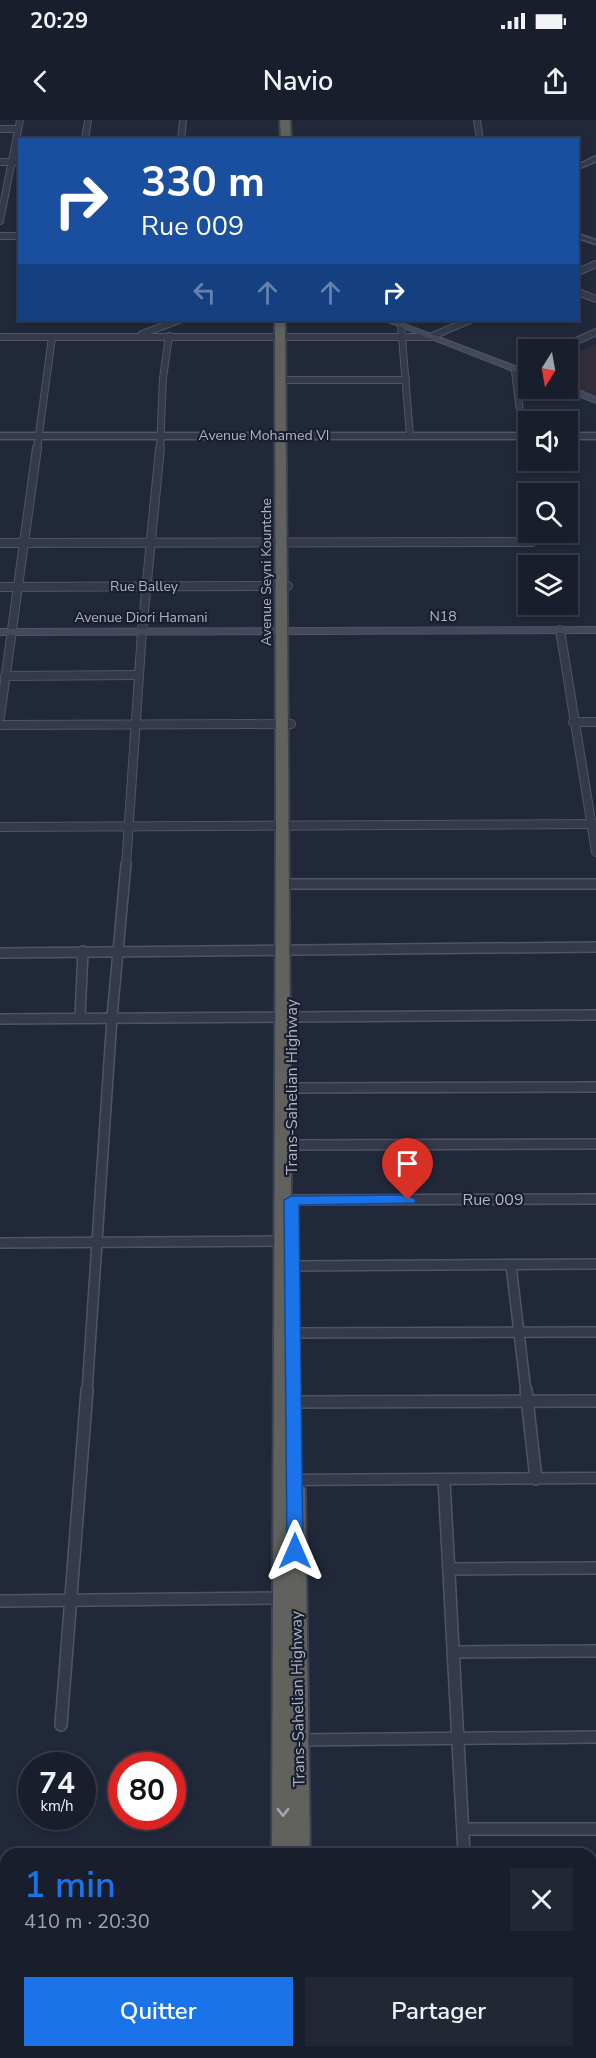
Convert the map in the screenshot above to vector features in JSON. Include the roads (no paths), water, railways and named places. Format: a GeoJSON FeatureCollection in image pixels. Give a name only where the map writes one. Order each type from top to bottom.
{"type":"FeatureCollection","features":[{"type":"Feature","properties":{"kind":"highway"},"geometry":{"type":"LineString","coordinates":[[279,120],[279,138]]}},
{"type":"Feature","properties":{"kind":"highway"},"geometry":{"type":"LineString","coordinates":[[285,120],[286,138]]}},
{"type":"Feature","properties":{"kind":"highway","name":"Avenue Seyni Kountche"},"geometry":{"type":"LineString","coordinates":[[280,321],[284,336]]}},
{"type":"Feature","properties":{"kind":"highway","name":"Avenue Seyni Kountche"},"geometry":{"type":"LineString","coordinates":[[286,826],[283,380],[284,336],[288,321]]}},
{"type":"Feature","properties":{"kind":"highway","name":"Trans-Sahelian Highway"},"geometry":{"type":"LineString","coordinates":[[283,1848],[290,1740],[286,1241],[286,826]]}},
{"type":"Feature","properties":{"kind":"highway","name":"Trans-Sahelian Highway"},"geometry":{"type":"LineString","coordinates":[[286,1016],[292,1088],[287,1200]]}},
{"type":"Feature","properties":{"kind":"highway","name":"Trans-Sahelian Highway"},"geometry":{"type":"LineString","coordinates":[[286,1241],[292,1266],[293,1333],[288,1401]]}},
{"type":"Feature","properties":{"kind":"highway","name":"Trans-Sahelian Highway"},"geometry":{"type":"LineString","coordinates":[[290,1740],[299,1848]]}},
{"type":"Feature","properties":{"kind":"main road"},"geometry":{"type":"LineString","coordinates":[[390,321],[518,368]]}},
{"type":"Feature","properties":{"kind":"main road"},"geometry":{"type":"LineString","coordinates":[[578,393],[596,400]]}},
{"type":"Feature","properties":{"kind":"main road","name":"N18"},"geometry":{"type":"LineString","coordinates":[[286,632],[596,630]]}},
{"type":"Feature","properties":{"kind":"main road","name":"Avenue Diori Hamani"},"geometry":{"type":"LineString","coordinates":[[5,632],[286,632]]}},
{"type":"Feature","properties":{"kind":"street"},"geometry":{"type":"LineString","coordinates":[[0,221],[3,194],[20,120]]}},
{"type":"Feature","properties":{"kind":"street"},"geometry":{"type":"LineString","coordinates":[[85,138],[88,120]]}},
{"type":"Feature","properties":{"kind":"street"},"geometry":{"type":"LineString","coordinates":[[182,138],[183,120]]}},
{"type":"Feature","properties":{"kind":"street"},"geometry":{"type":"LineString","coordinates":[[477,120],[480,138]]}},
{"type":"Feature","properties":{"kind":"street"},"geometry":{"type":"LineString","coordinates":[[0,129],[18,129]]}},
{"type":"Feature","properties":{"kind":"street"},"geometry":{"type":"LineString","coordinates":[[579,167],[596,159]]}},
{"type":"Feature","properties":{"kind":"street"},"geometry":{"type":"LineString","coordinates":[[0,162],[18,162]]}},
{"type":"Feature","properties":{"kind":"street"},"geometry":{"type":"LineString","coordinates":[[0,236],[18,236]]}},
{"type":"Feature","properties":{"kind":"street"},"geometry":{"type":"LineString","coordinates":[[579,236],[596,242]]}},
{"type":"Feature","properties":{"kind":"street"},"geometry":{"type":"LineString","coordinates":[[579,272],[596,264]]}},
{"type":"Feature","properties":{"kind":"street"},"geometry":{"type":"LineString","coordinates":[[579,292],[596,299]]}},
{"type":"Feature","properties":{"kind":"street"},"geometry":{"type":"LineString","coordinates":[[137,336],[176,321]]}},
{"type":"Feature","properties":{"kind":"street"},"geometry":{"type":"LineString","coordinates":[[0,337],[430,337],[468,321]]}},
{"type":"Feature","properties":{"kind":"street"},"geometry":{"type":"LineString","coordinates":[[401,325],[410,436]]}},
{"type":"Feature","properties":{"kind":"street"},"geometry":{"type":"LineString","coordinates":[[578,340],[596,332]]}},
{"type":"Feature","properties":{"kind":"street"},"geometry":{"type":"LineString","coordinates":[[61,1725],[98,1243],[112,1017],[130,826],[135,725],[152,542],[163,378],[169,336]]}},
{"type":"Feature","properties":{"kind":"street"},"geometry":{"type":"LineString","coordinates":[[0,717],[5,676],[5,632],[24,543],[52,337]]}},
{"type":"Feature","properties":{"kind":"street"},"geometry":{"type":"LineString","coordinates":[[578,345],[596,337]]}},
{"type":"Feature","properties":{"kind":"street"},"geometry":{"type":"LineString","coordinates":[[283,380],[406,380]]}},
{"type":"Feature","properties":{"kind":"street","name":"Avenue Mohamed VI"},"geometry":{"type":"LineString","coordinates":[[0,436],[518,436]]}},
{"type":"Feature","properties":{"kind":"street"},"geometry":{"type":"LineString","coordinates":[[578,436],[596,436]]}},
{"type":"Feature","properties":{"kind":"street"},"geometry":{"type":"LineString","coordinates":[[0,543],[518,542]]}},
{"type":"Feature","properties":{"kind":"street","name":"Rue Balley"},"geometry":{"type":"LineString","coordinates":[[0,588],[284,586]]}},
{"type":"Feature","properties":{"kind":"street"},"geometry":{"type":"LineString","coordinates":[[560,630],[573,722],[594,824],[596,852]]}},
{"type":"Feature","properties":{"kind":"street"},"geometry":{"type":"LineString","coordinates":[[5,676],[139,675]]}},
{"type":"Feature","properties":{"kind":"street"},"geometry":{"type":"LineString","coordinates":[[573,722],[596,722]]}},
{"type":"Feature","properties":{"kind":"street"},"geometry":{"type":"LineString","coordinates":[[0,725],[287,724]]}},
{"type":"Feature","properties":{"kind":"street"},"geometry":{"type":"LineString","coordinates":[[0,827],[594,824]]}},
{"type":"Feature","properties":{"kind":"street"},"geometry":{"type":"LineString","coordinates":[[287,884],[596,884]]}},
{"type":"Feature","properties":{"kind":"street"},"geometry":{"type":"LineString","coordinates":[[0,953],[118,950],[596,947]]}},
{"type":"Feature","properties":{"kind":"street"},"geometry":{"type":"LineString","coordinates":[[80,1017],[83,951]]}},
{"type":"Feature","properties":{"kind":"street"},"geometry":{"type":"LineString","coordinates":[[0,1019],[596,1015]]}},
{"type":"Feature","properties":{"kind":"street"},"geometry":{"type":"LineString","coordinates":[[292,1088],[596,1087]]}},
{"type":"Feature","properties":{"kind":"street"},"geometry":{"type":"LineString","coordinates":[[291,1145],[596,1144]]}},
{"type":"Feature","properties":{"kind":"street","name":"Rue 009"},"geometry":{"type":"LineString","coordinates":[[287,1200],[596,1199]]}},
{"type":"Feature","properties":{"kind":"street"},"geometry":{"type":"LineString","coordinates":[[0,1243],[286,1241]]}},
{"type":"Feature","properties":{"kind":"street"},"geometry":{"type":"LineString","coordinates":[[292,1266],[596,1264]]}},
{"type":"Feature","properties":{"kind":"street"},"geometry":{"type":"LineString","coordinates":[[511,1265],[525,1402],[536,1479]]}},
{"type":"Feature","properties":{"kind":"street"},"geometry":{"type":"LineString","coordinates":[[293,1333],[596,1332]]}},
{"type":"Feature","properties":{"kind":"street"},"geometry":{"type":"LineString","coordinates":[[288,1401],[596,1401]]}},
{"type":"Feature","properties":{"kind":"street"},"geometry":{"type":"LineString","coordinates":[[289,1480],[596,1478]]}},
{"type":"Feature","properties":{"kind":"street"},"geometry":{"type":"LineString","coordinates":[[444,1480],[464,1848]]}},
{"type":"Feature","properties":{"kind":"street"},"geometry":{"type":"LineString","coordinates":[[449,1569],[596,1568]]}},
{"type":"Feature","properties":{"kind":"street"},"geometry":{"type":"LineString","coordinates":[[0,1601],[289,1598]]}},
{"type":"Feature","properties":{"kind":"street"},"geometry":{"type":"LineString","coordinates":[[453,1652],[596,1651]]}},
{"type":"Feature","properties":{"kind":"street"},"geometry":{"type":"LineString","coordinates":[[290,1740],[596,1737]]}},
{"type":"Feature","properties":{"kind":"street"},"geometry":{"type":"LineString","coordinates":[[463,1829],[596,1829]]}}]}
